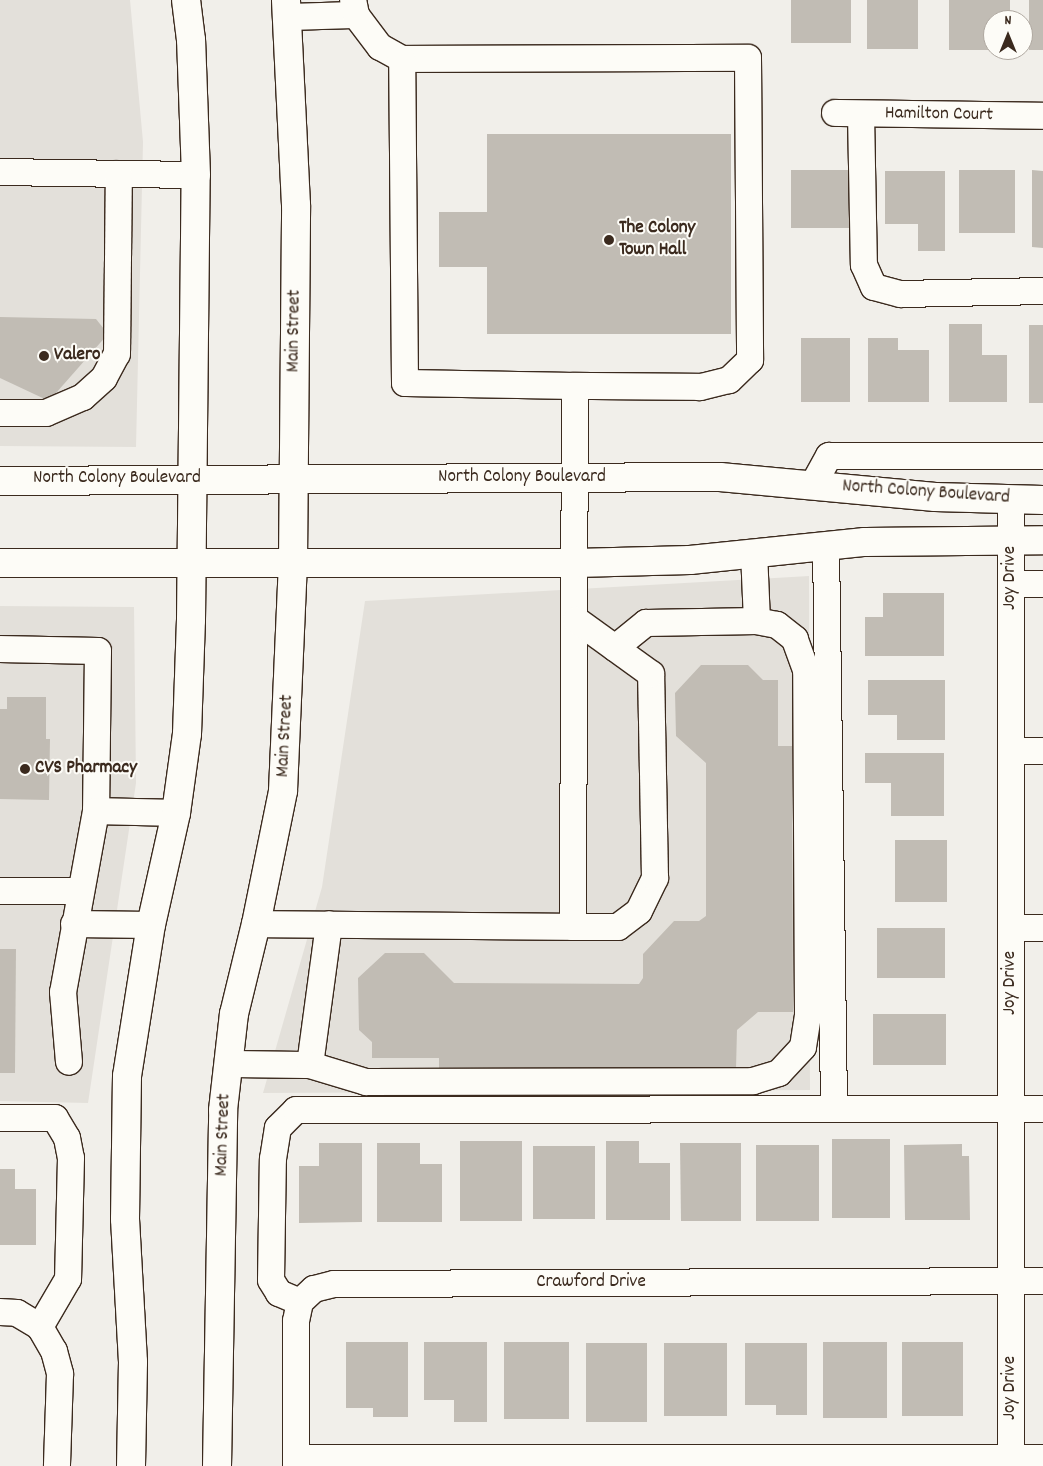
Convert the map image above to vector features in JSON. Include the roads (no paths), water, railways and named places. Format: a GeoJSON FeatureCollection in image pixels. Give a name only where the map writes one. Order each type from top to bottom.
{"type":"FeatureCollection","features":[{"type":"Feature","properties":{"kind":"main road"},"geometry":{"type":"LineString","coordinates":[[131,1466],[133,1362],[125,1219],[128,1076],[151,925],[176,813],[186,734],[193,563],[196,175],[191,40],[186,0]]}},
{"type":"Feature","properties":{"kind":"main road","name":"Main Street"},"geometry":{"type":"LineString","coordinates":[[217,1466],[223,1110],[234,1014],[256,924],[283,791],[293,562],[296,205],[286,9]]}},
{"type":"Feature","properties":{"kind":"main road","name":"North Colony Boulevard"},"geometry":{"type":"LineString","coordinates":[[0,481],[720,476],[814,483],[935,497],[1043,500]]}},
{"type":"Feature","properties":{"kind":"main road"},"geometry":{"type":"LineString","coordinates":[[0,563],[576,563],[690,560],[865,542],[1043,540]]}},
{"type":"Feature","properties":{"kind":"street"},"geometry":{"type":"LineString","coordinates":[[286,9],[355,8],[380,47],[402,59],[748,58],[750,360],[729,380],[700,387],[405,383],[402,59]]}},
{"type":"Feature","properties":{"kind":"street","name":"Hamilton Court"},"geometry":{"type":"LineString","coordinates":[[836,113],[1043,116]]}},
{"type":"Feature","properties":{"kind":"street"},"geometry":{"type":"LineString","coordinates":[[861,114],[864,265],[874,287],[901,294],[1043,291]]}},
{"type":"Feature","properties":{"kind":"street"},"geometry":{"type":"LineString","coordinates":[[0,172],[196,175]]}},
{"type":"Feature","properties":{"kind":"street"},"geometry":{"type":"LineString","coordinates":[[0,413],[46,413],[83,397],[104,378],[117,354],[120,174]]}},
{"type":"Feature","properties":{"kind":"street"},"geometry":{"type":"LineString","coordinates":[[573,927],[576,620],[575,386]]}},
{"type":"Feature","properties":{"kind":"street"},"geometry":{"type":"LineString","coordinates":[[814,483],[829,456],[1043,456]]}},
{"type":"Feature","properties":{"kind":"street","name":"Joy Drive"},"geometry":{"type":"LineString","coordinates":[[1011,500],[1011,1462]]}},
{"type":"Feature","properties":{"kind":"street"},"geometry":{"type":"LineString","coordinates":[[826,546],[834,1108]]}},
{"type":"Feature","properties":{"kind":"street"},"geometry":{"type":"LineString","coordinates":[[754,554],[757,620]]}},
{"type":"Feature","properties":{"kind":"street"},"geometry":{"type":"LineString","coordinates":[[1011,584],[1043,584]]}},
{"type":"Feature","properties":{"kind":"street"},"geometry":{"type":"LineString","coordinates":[[256,924],[618,928],[639,911],[655,878],[651,674],[576,620]]}},
{"type":"Feature","properties":{"kind":"street"},"geometry":{"type":"LineString","coordinates":[[228,1064],[310,1065],[366,1082],[753,1081],[779,1073],[803,1047],[808,1014],[806,670],[794,638],[777,625],[757,620],[646,623],[615,648]]}},
{"type":"Feature","properties":{"kind":"street"},"geometry":{"type":"LineString","coordinates":[[0,649],[98,651],[96,811],[63,992],[70,1062]]}},
{"type":"Feature","properties":{"kind":"street"},"geometry":{"type":"LineString","coordinates":[[1011,751],[1043,751]]}},
{"type":"Feature","properties":{"kind":"street"},"geometry":{"type":"LineString","coordinates":[[96,811],[176,813]]}},
{"type":"Feature","properties":{"kind":"street"},"geometry":{"type":"LineString","coordinates":[[0,891],[81,891]]}},
{"type":"Feature","properties":{"kind":"street"},"geometry":{"type":"LineString","coordinates":[[74,924],[151,925]]}},
{"type":"Feature","properties":{"kind":"street"},"geometry":{"type":"LineString","coordinates":[[310,1065],[329,924]]}},
{"type":"Feature","properties":{"kind":"street"},"geometry":{"type":"LineString","coordinates":[[1011,928],[1043,928]]}},
{"type":"Feature","properties":{"kind":"street"},"geometry":{"type":"LineString","coordinates":[[1043,1109],[296,1110],[278,1128],[272,1159],[271,1280],[279,1293],[300,1302],[296,1321],[296,1462],[1011,1462],[1043,1458]]}},
{"type":"Feature","properties":{"kind":"street"},"geometry":{"type":"LineString","coordinates":[[0,1118],[55,1118],[67,1138],[71,1158],[68,1278],[40,1327]]}},
{"type":"Feature","properties":{"kind":"street","name":"Crawford Drive"},"geometry":{"type":"LineString","coordinates":[[300,1302],[314,1289],[334,1284],[1043,1281]]}},
{"type":"Feature","properties":{"kind":"street"},"geometry":{"type":"LineString","coordinates":[[0,1312],[17,1313],[40,1327],[54,1351],[60,1374],[58,1466]]}},
{"type":"Feature","properties":{"kind":"place","name":"The Colony Town Hall"},"geometry":{"type":"Point","coordinates":[609,240]}},
{"type":"Feature","properties":{"kind":"place","name":"Valero"},"geometry":{"type":"Point","coordinates":[44,356]}},
{"type":"Feature","properties":{"kind":"place","name":"CVS Pharmacy"},"geometry":{"type":"Point","coordinates":[25,769]}}]}
